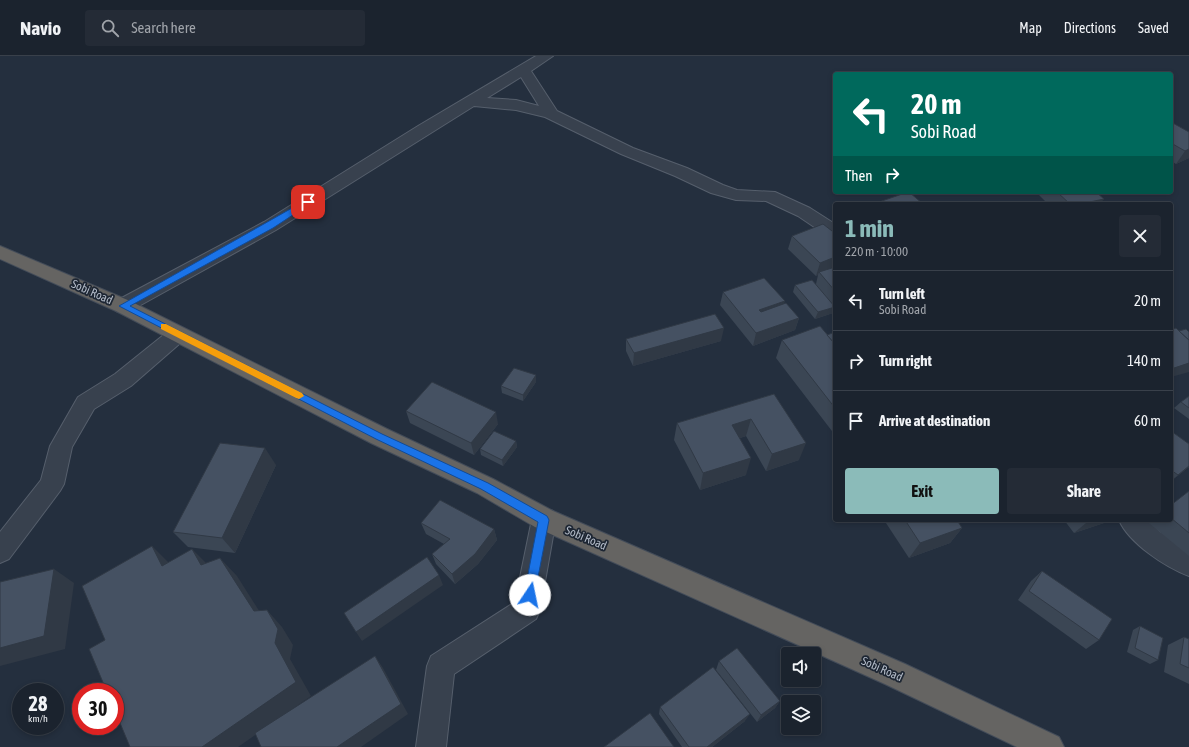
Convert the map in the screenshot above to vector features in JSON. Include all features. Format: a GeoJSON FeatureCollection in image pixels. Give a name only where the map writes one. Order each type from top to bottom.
{"type":"FeatureCollection","features":[{"type":"Feature","properties":{"kind":"highway","name":"Sobi Road"},"geometry":{"type":"LineString","coordinates":[[0,252],[123,306],[379,436],[485,486],[544,520],[895,674],[1049,747]]}},
{"type":"Feature","properties":{"kind":"street"},"geometry":{"type":"LineString","coordinates":[[123,306],[270,226],[546,56]]}},
{"type":"Feature","properties":{"kind":"street"},"geometry":{"type":"LineString","coordinates":[[523,70],[535,86],[551,114]]}},
{"type":"Feature","properties":{"kind":"street"},"geometry":{"type":"LineString","coordinates":[[471,101],[516,105],[551,114],[627,151],[681,172],[717,189],[736,195],[769,196],[804,212],[833,232]]}},
{"type":"Feature","properties":{"kind":"street"},"geometry":{"type":"LineString","coordinates":[[0,551],[52,484],[61,446],[86,403],[123,380],[178,334]]}},
{"type":"Feature","properties":{"kind":"street"},"geometry":{"type":"LineString","coordinates":[[430,747],[441,666],[527,610],[544,520]]}},
{"type":"Feature","properties":{"kind":"street"},"geometry":{"type":"LineString","coordinates":[[1132,522],[1150,540],[1189,564]]}},
{"type":"Feature","properties":{"kind":"building"},"geometry":{"type":"Polygon","coordinates":[[[1173,123],[1189,132],[1189,149],[1185,151],[1173,144],[1173,123]]]}},
{"type":"Feature","properties":{"kind":"building"},"geometry":{"type":"Polygon","coordinates":[[[902,194],[911,194],[921,202],[879,202],[902,194]]]}},
{"type":"Feature","properties":{"kind":"building"},"geometry":{"type":"Polygon","coordinates":[[[1059,194],[1098,194],[1104,199],[1090,202],[1068,202],[1059,194]]]}},
{"type":"Feature","properties":{"kind":"building"},"geometry":{"type":"Polygon","coordinates":[[[823,224],[833,230],[833,258],[820,263],[792,236],[823,224]]]}},
{"type":"Feature","properties":{"kind":"building"},"geometry":{"type":"Polygon","coordinates":[[[833,268],[833,289],[819,272],[833,268]]]}},
{"type":"Feature","properties":{"kind":"building"},"geometry":{"type":"Polygon","coordinates":[[[764,278],[785,301],[759,310],[761,312],[786,303],[799,318],[756,333],[723,292],[764,278]]]}},
{"type":"Feature","properties":{"kind":"building"},"geometry":{"type":"Polygon","coordinates":[[[812,280],[833,305],[833,308],[818,312],[795,285],[812,280]]]}},
{"type":"Feature","properties":{"kind":"building"},"geometry":{"type":"Polygon","coordinates":[[[715,314],[724,328],[634,353],[626,339],[715,314]]]}},
{"type":"Feature","properties":{"kind":"building"},"geometry":{"type":"Polygon","coordinates":[[[820,326],[833,342],[833,405],[782,340],[820,326]]]}},
{"type":"Feature","properties":{"kind":"building"},"geometry":{"type":"Polygon","coordinates":[[[1176,328],[1189,340],[1189,363],[1173,368],[1173,329],[1176,328]]]}},
{"type":"Feature","properties":{"kind":"building"},"geometry":{"type":"Polygon","coordinates":[[[1186,329],[1189,332],[1189,340],[1179,331],[1186,329]]]}},
{"type":"Feature","properties":{"kind":"building"},"geometry":{"type":"Polygon","coordinates":[[[833,333],[833,342],[827,335],[833,333]]]}},
{"type":"Feature","properties":{"kind":"building"},"geometry":{"type":"Polygon","coordinates":[[[514,368],[536,375],[523,395],[501,386],[514,368]]]}},
{"type":"Feature","properties":{"kind":"building"},"geometry":{"type":"Polygon","coordinates":[[[432,382],[496,412],[471,443],[406,411],[432,382]]]}},
{"type":"Feature","properties":{"kind":"building"},"geometry":{"type":"Polygon","coordinates":[[[774,394],[806,443],[772,454],[751,419],[732,425],[751,458],[703,473],[677,423],[774,394]]]}},
{"type":"Feature","properties":{"kind":"building"},"geometry":{"type":"Polygon","coordinates":[[[1189,396],[1189,408],[1181,402],[1189,396]]]}},
{"type":"Feature","properties":{"kind":"building"},"geometry":{"type":"Polygon","coordinates":[[[494,431],[516,441],[502,460],[480,449],[494,431]]]}},
{"type":"Feature","properties":{"kind":"building"},"geometry":{"type":"Polygon","coordinates":[[[1173,432],[1189,444],[1189,466],[1178,475],[1173,471],[1173,432]]]}},
{"type":"Feature","properties":{"kind":"building"},"geometry":{"type":"Polygon","coordinates":[[[220,443],[265,448],[222,538],[173,532],[220,443]]]}},
{"type":"Feature","properties":{"kind":"building"},"geometry":{"type":"Polygon","coordinates":[[[1189,491],[1189,533],[1173,520],[1173,503],[1189,491]]]}},
{"type":"Feature","properties":{"kind":"building"},"geometry":{"type":"Polygon","coordinates":[[[440,500],[494,529],[475,554],[452,574],[432,554],[450,539],[421,523],[440,500]]]}},
{"type":"Feature","properties":{"kind":"building"},"geometry":{"type":"Polygon","coordinates":[[[906,522],[958,522],[962,528],[920,543],[906,522]]]}},
{"type":"Feature","properties":{"kind":"building"},"geometry":{"type":"Polygon","coordinates":[[[152,546],[162,566],[192,549],[201,565],[220,558],[254,611],[267,610],[278,629],[275,643],[296,682],[202,747],[130,747],[124,733],[124,683],[103,683],[89,649],[105,640],[82,586],[152,546]]]}},
{"type":"Feature","properties":{"kind":"building"},"geometry":{"type":"Polygon","coordinates":[[[427,557],[439,575],[356,632],[344,613],[427,557]]]}},
{"type":"Feature","properties":{"kind":"building"},"geometry":{"type":"Polygon","coordinates":[[[54,569],[44,636],[0,648],[0,582],[54,569]]]}},
{"type":"Feature","properties":{"kind":"building"},"geometry":{"type":"Polygon","coordinates":[[[1042,571],[1112,619],[1099,640],[1029,591],[1042,571]]]}},
{"type":"Feature","properties":{"kind":"building"},"geometry":{"type":"Polygon","coordinates":[[[1140,626],[1163,638],[1158,660],[1135,648],[1140,626]]]}},
{"type":"Feature","properties":{"kind":"building"},"geometry":{"type":"Polygon","coordinates":[[[1184,637],[1189,639],[1189,668],[1180,664],[1184,637]]]}},
{"type":"Feature","properties":{"kind":"building"},"geometry":{"type":"Polygon","coordinates":[[[737,648],[780,701],[761,715],[719,661],[737,648]]]}},
{"type":"Feature","properties":{"kind":"building"},"geometry":{"type":"Polygon","coordinates":[[[375,656],[401,704],[337,747],[261,747],[255,733],[375,656]]]}},
{"type":"Feature","properties":{"kind":"building"},"geometry":{"type":"Polygon","coordinates":[[[713,667],[750,714],[707,747],[689,747],[660,707],[713,667]]]}},
{"type":"Feature","properties":{"kind":"building"},"geometry":{"type":"Polygon","coordinates":[[[650,713],[674,747],[604,747],[650,713]]]}},
{"type":"Feature","properties":{"kind":"slow traffic"},"geometry":{"type":"LineString","coordinates":[[164,327],[299,396]]}},
{"type":"Feature","properties":{"kind":"route"},"geometry":{"type":"LineString","coordinates":[[308,202],[270,226],[123,306],[379,436],[485,486],[544,520],[530,595]]}}]}
